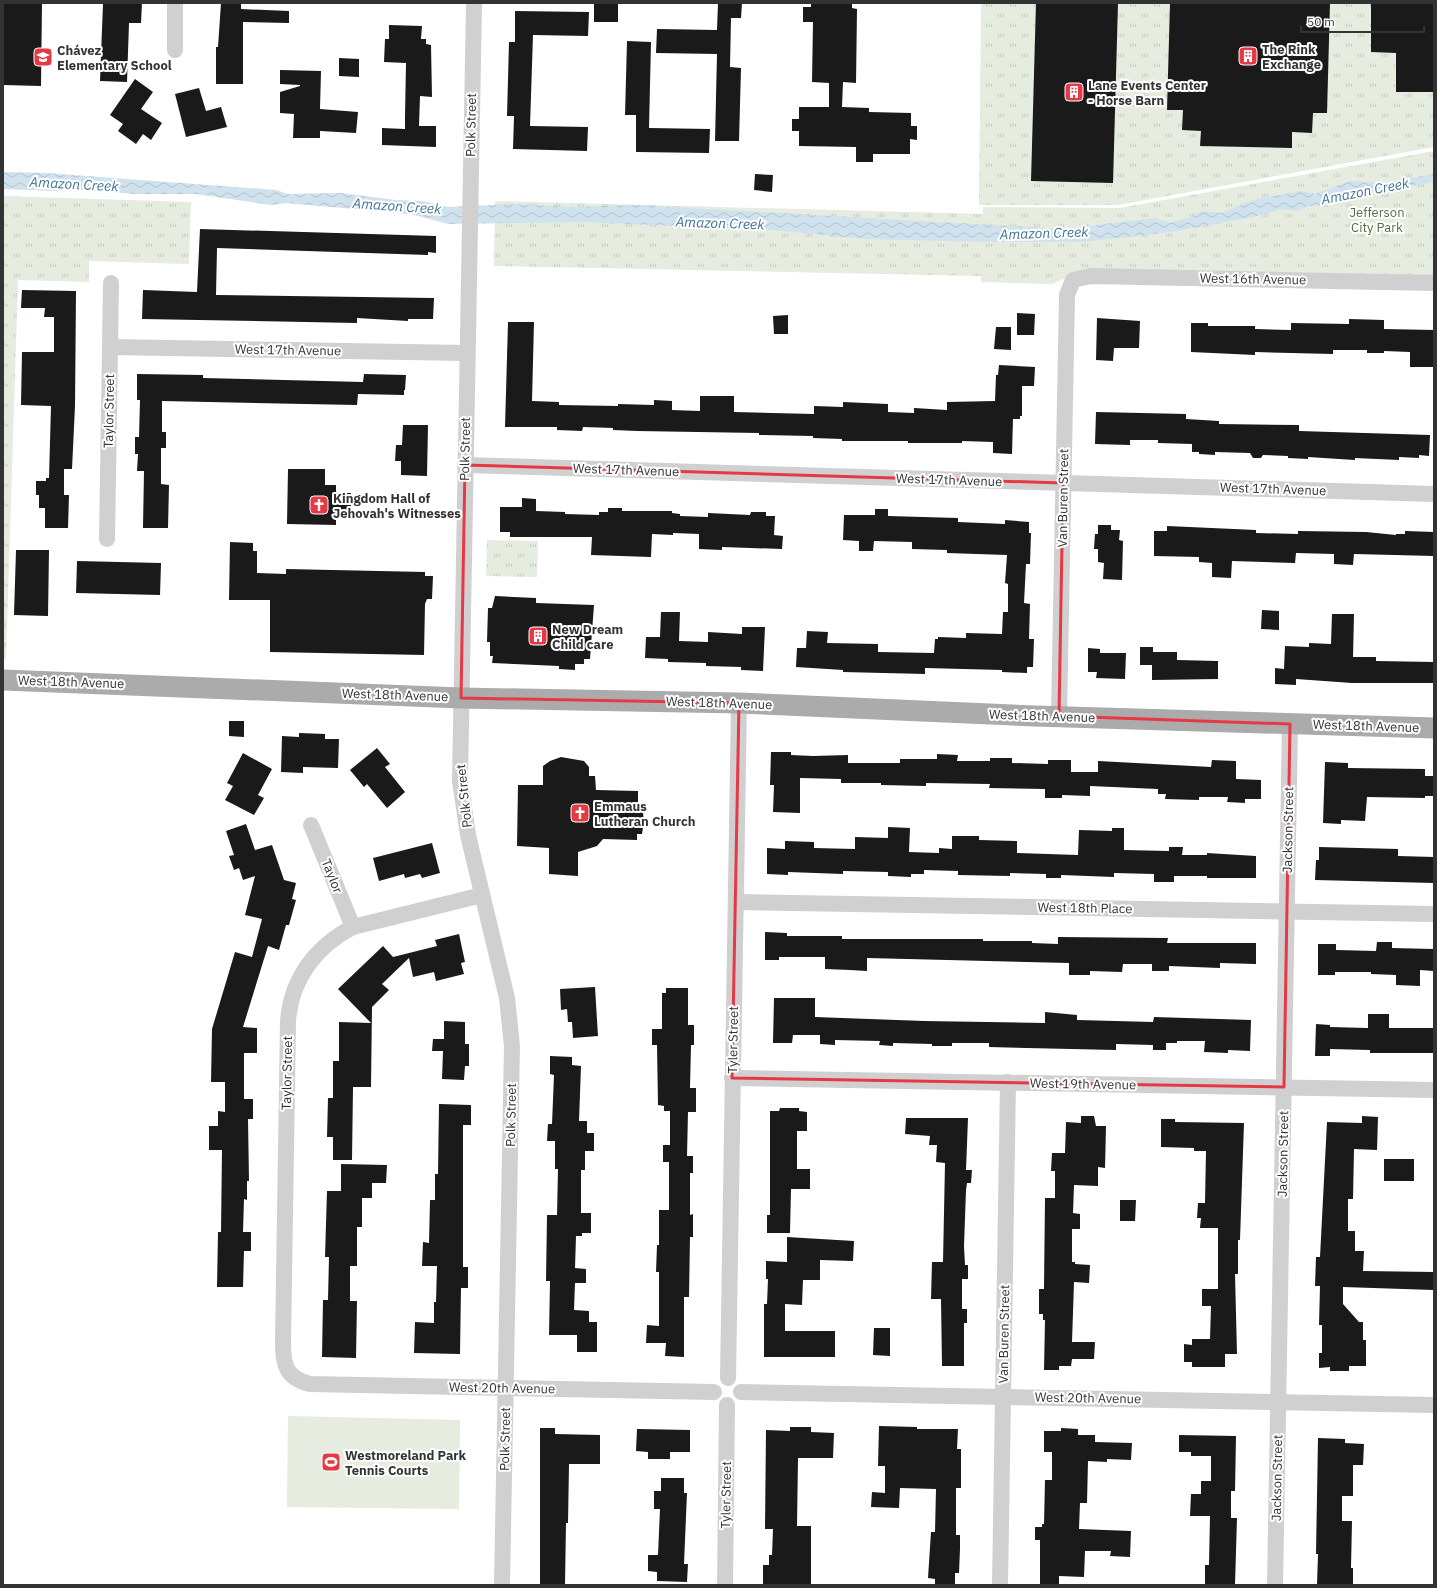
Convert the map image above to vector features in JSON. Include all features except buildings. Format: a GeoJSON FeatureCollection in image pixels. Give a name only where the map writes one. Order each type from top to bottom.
{"type":"FeatureCollection","features":[{"type":"Feature","properties":{"kind":"main road","name":"West 18th Avenue"},"geometry":{"type":"LineString","coordinates":[[3,680],[461,698],[739,703],[1059,716],[1434,728]]}},
{"type":"Feature","properties":{"kind":"street"},"geometry":{"type":"LineString","coordinates":[[175,3],[175,50]]}},
{"type":"Feature","properties":{"kind":"street","name":"Polk Street"},"geometry":{"type":"LineString","coordinates":[[474,3],[460,781],[468,835],[507,998],[512,1046],[502,1585]]}},
{"type":"Feature","properties":{"kind":"street","name":"West 16th Avenue"},"geometry":{"type":"LineString","coordinates":[[1073,280],[1091,276],[1434,283]]}},
{"type":"Feature","properties":{"kind":"street","name":"Van Buren Street"},"geometry":{"type":"LineString","coordinates":[[1059,716],[1067,295],[1073,280]]}},
{"type":"Feature","properties":{"kind":"street","name":"Taylor Street"},"geometry":{"type":"LineString","coordinates":[[107,539],[111,284]]}},
{"type":"Feature","properties":{"kind":"street","name":"West 17th Avenue"},"geometry":{"type":"LineString","coordinates":[[110,347],[467,353]]}},
{"type":"Feature","properties":{"kind":"street","name":"West 17th Avenue"},"geometry":{"type":"LineString","coordinates":[[465,465],[1434,494]]}},
{"type":"Feature","properties":{"kind":"street","name":"Tyler Street"},"geometry":{"type":"LineString","coordinates":[[728,1378],[739,703]]}},
{"type":"Feature","properties":{"kind":"street","name":"Jackson Street"},"geometry":{"type":"LineString","coordinates":[[1275,1585],[1290,724]]}},
{"type":"Feature","properties":{"kind":"street","name":"Taylor"},"geometry":{"type":"LineString","coordinates":[[311,825],[353,927]]}},
{"type":"Feature","properties":{"kind":"street","name":"Taylor Street"},"geometry":{"type":"LineString","coordinates":[[292,1377],[286,1368],[283,1354],[289,1008],[297,983],[310,962],[328,942],[353,927],[482,895]]}},
{"type":"Feature","properties":{"kind":"street","name":"West 18th Place"},"geometry":{"type":"LineString","coordinates":[[736,902],[1434,914]]}},
{"type":"Feature","properties":{"kind":"street","name":"West 19th Avenue"},"geometry":{"type":"LineString","coordinates":[[732,1078],[1434,1090]]}},
{"type":"Feature","properties":{"kind":"street","name":"Van Buren Street"},"geometry":{"type":"LineString","coordinates":[[1000,1585],[1008,1082]]}},
{"type":"Feature","properties":{"kind":"street","name":"West 20th Avenue"},"geometry":{"type":"LineString","coordinates":[[292,1377],[310,1384],[714,1392]]}},
{"type":"Feature","properties":{"kind":"street"},"geometry":{"type":"LineString","coordinates":[[728,1378],[737,1381],[742,1392],[737,1402],[728,1406],[718,1402],[714,1392],[718,1381],[728,1378]]}},
{"type":"Feature","properties":{"kind":"street","name":"West 20th Avenue"},"geometry":{"type":"LineString","coordinates":[[742,1392],[1434,1405]]}},
{"type":"Feature","properties":{"kind":"street","name":"Tyler Street"},"geometry":{"type":"LineString","coordinates":[[725,1585],[728,1406]]}},
{"type":"Feature","properties":{"kind":"highlighted area"},"geometry":{"type":"Polygon","coordinates":[[[465,465],[1063,483],[1059,716],[1290,724],[1284,1087],[732,1078],[739,703],[461,698],[465,465]]]}},
{"type":"Feature","properties":{"kind":"green space"},"geometry":{"type":"Polygon","coordinates":[[[981,3],[1434,3],[1434,147],[1118,205],[979,205],[981,3]]]}},
{"type":"Feature","properties":{"kind":"green space","name":"Jefferson City Park"},"geometry":{"type":"Polygon","coordinates":[[[1434,151],[1434,277],[1084,270],[1052,284],[981,282],[981,276],[494,266],[495,201],[983,214],[983,207],[1120,208],[1434,151]]]}},
{"type":"Feature","properties":{"kind":"green space"},"geometry":{"type":"Polygon","coordinates":[[[3,196],[191,202],[189,264],[89,261],[89,282],[18,280],[6,659],[3,659],[3,196]]]}},
{"type":"Feature","properties":{"kind":"green space"},"geometry":{"type":"Polygon","coordinates":[[[487,540],[538,541],[537,577],[486,576],[487,540]]]}},
{"type":"Feature","properties":{"kind":"green space"},"geometry":{"type":"Polygon","coordinates":[[[288,1416],[460,1420],[459,1509],[287,1507],[288,1416]]]}},
{"type":"Feature","properties":{"kind":"water","name":"Amazon Creek"},"geometry":{"type":"Polygon","coordinates":[[[3,172],[46,173],[276,190],[288,194],[341,193],[396,200],[423,201],[447,207],[518,204],[570,207],[637,205],[1063,229],[1155,218],[1170,223],[1188,218],[1202,211],[1222,213],[1247,202],[1261,198],[1302,191],[1315,194],[1349,181],[1380,184],[1434,174],[1434,182],[1405,187],[1395,187],[1317,206],[1307,206],[1298,211],[1281,209],[1254,217],[1170,232],[1083,242],[989,242],[866,239],[772,230],[583,222],[448,224],[411,214],[285,203],[271,205],[196,194],[135,194],[70,189],[57,191],[3,189],[3,172]]]}},
{"type":"Feature","properties":{"kind":"place","name":"The Rink Exchange"},"geometry":{"type":"Point","coordinates":[1248,56]}},
{"type":"Feature","properties":{"kind":"place","name":"Chávez Elementary School"},"geometry":{"type":"Point","coordinates":[43,57]}},
{"type":"Feature","properties":{"kind":"place","name":"Lane Events Center - Horse Barn"},"geometry":{"type":"Point","coordinates":[1074,92]}},
{"type":"Feature","properties":{"kind":"place","name":"Kingdom Hall of Jehovah's Witnesses"},"geometry":{"type":"Point","coordinates":[319,505]}},
{"type":"Feature","properties":{"kind":"place","name":"New Dream Child care"},"geometry":{"type":"Point","coordinates":[538,636]}},
{"type":"Feature","properties":{"kind":"place","name":"Emmaus Lutheran Church"},"geometry":{"type":"Point","coordinates":[580,813]}},
{"type":"Feature","properties":{"kind":"place","name":"Westmoreland Park Tennis Courts"},"geometry":{"type":"Point","coordinates":[331,1462]}}]}
